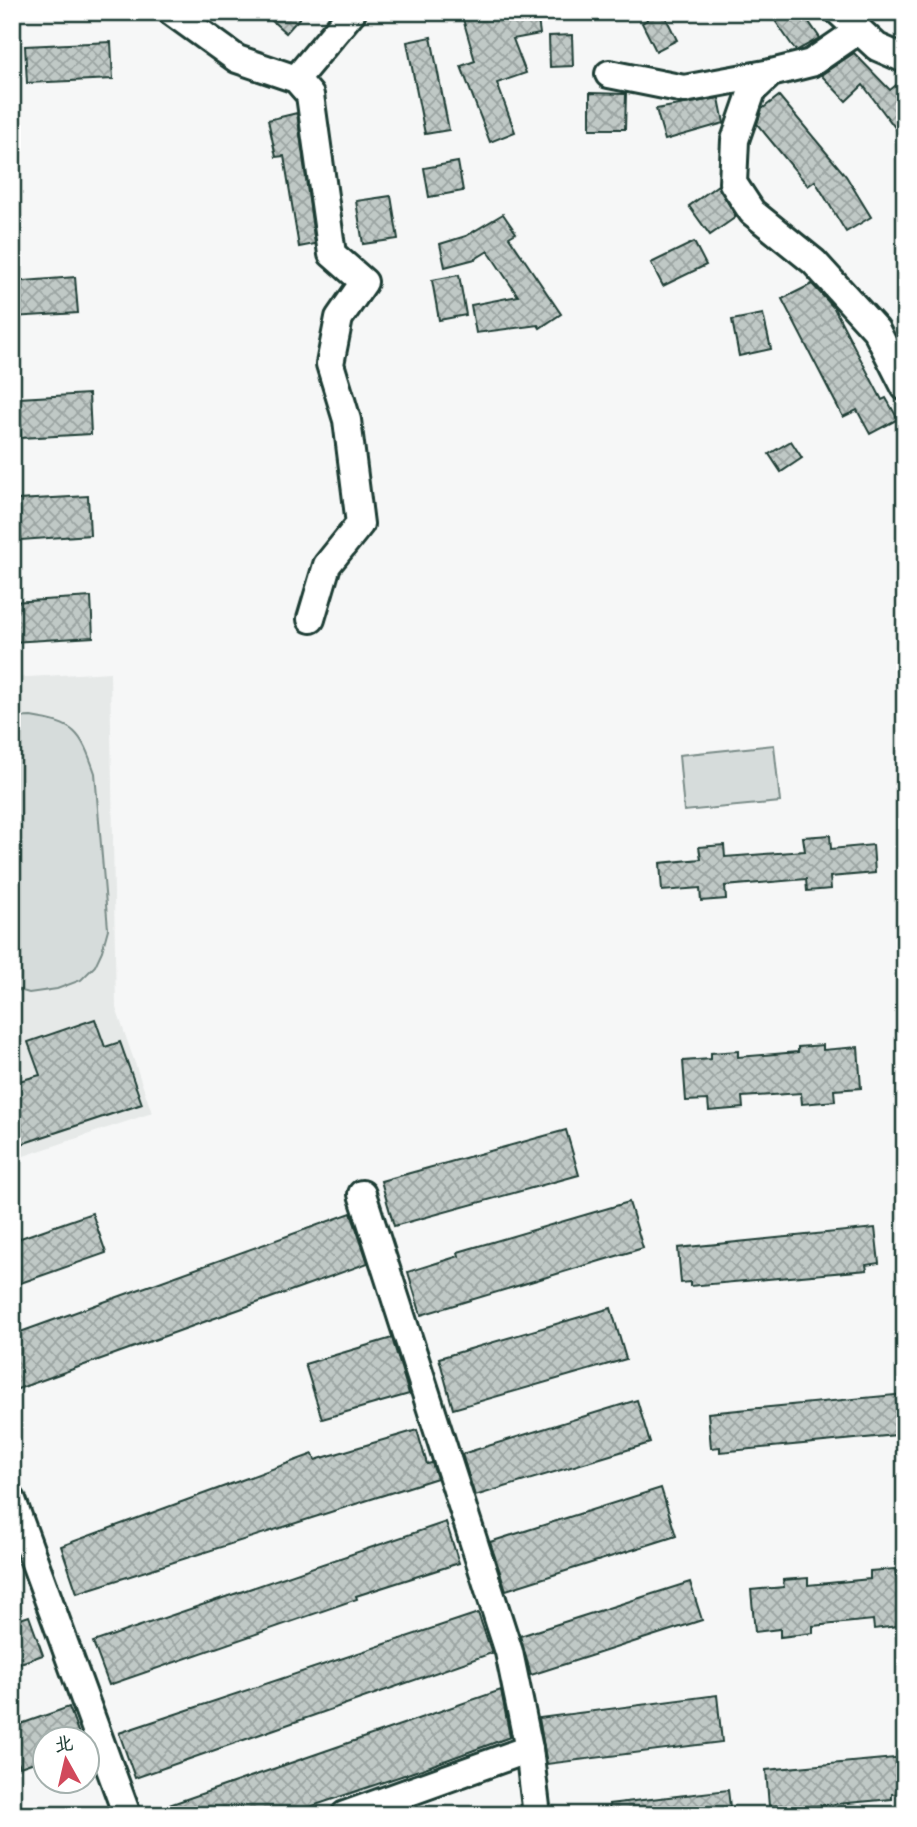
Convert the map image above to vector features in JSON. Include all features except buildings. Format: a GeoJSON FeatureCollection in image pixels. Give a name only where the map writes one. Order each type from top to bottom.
{"type":"FeatureCollection","features":[{"type":"Feature","properties":{"kind":"street"},"geometry":{"type":"LineString","coordinates":[[172,12],[237,59],[296,79],[310,95],[332,254],[364,282],[339,318],[330,364],[347,420],[360,524],[327,565],[311,619]]}},
{"type":"Feature","properties":{"kind":"street"},"geometry":{"type":"LineString","coordinates":[[296,79],[352,12]]}},
{"type":"Feature","properties":{"kind":"street"},"geometry":{"type":"LineString","coordinates":[[839,12],[877,47],[905,59]]}},
{"type":"Feature","properties":{"kind":"street"},"geometry":{"type":"LineString","coordinates":[[609,74],[684,89],[811,63],[859,30]]}},
{"type":"Feature","properties":{"kind":"street"},"geometry":{"type":"LineString","coordinates":[[771,73],[752,91],[735,139],[733,183],[752,212],[814,262],[876,330],[905,387]]}},
{"type":"Feature","properties":{"kind":"street"},"geometry":{"type":"LineString","coordinates":[[362,1195],[509,1652],[529,1749],[537,1815]]}},
{"type":"Feature","properties":{"kind":"street"},"geometry":{"type":"LineString","coordinates":[[12,1500],[127,1815]]}},
{"type":"Feature","properties":{"kind":"street"},"geometry":{"type":"LineString","coordinates":[[345,1815],[529,1749]]}},
{"type":"Feature","properties":{"kind":"shaded area"},"geometry":{"type":"Polygon","coordinates":[[[110,672],[116,1008],[152,1113],[12,1160],[12,678],[110,672]]]}},
{"type":"Feature","properties":{"kind":"shaded area"},"geometry":{"type":"Polygon","coordinates":[[[31,717],[67,726],[80,738],[90,759],[95,773],[108,929],[95,966],[81,980],[57,989],[29,993],[12,988],[12,718],[31,717]]]}},
{"type":"Feature","properties":{"kind":"shaded area"},"geometry":{"type":"Polygon","coordinates":[[[774,745],[780,802],[684,811],[679,755],[774,745]]]}}]}
